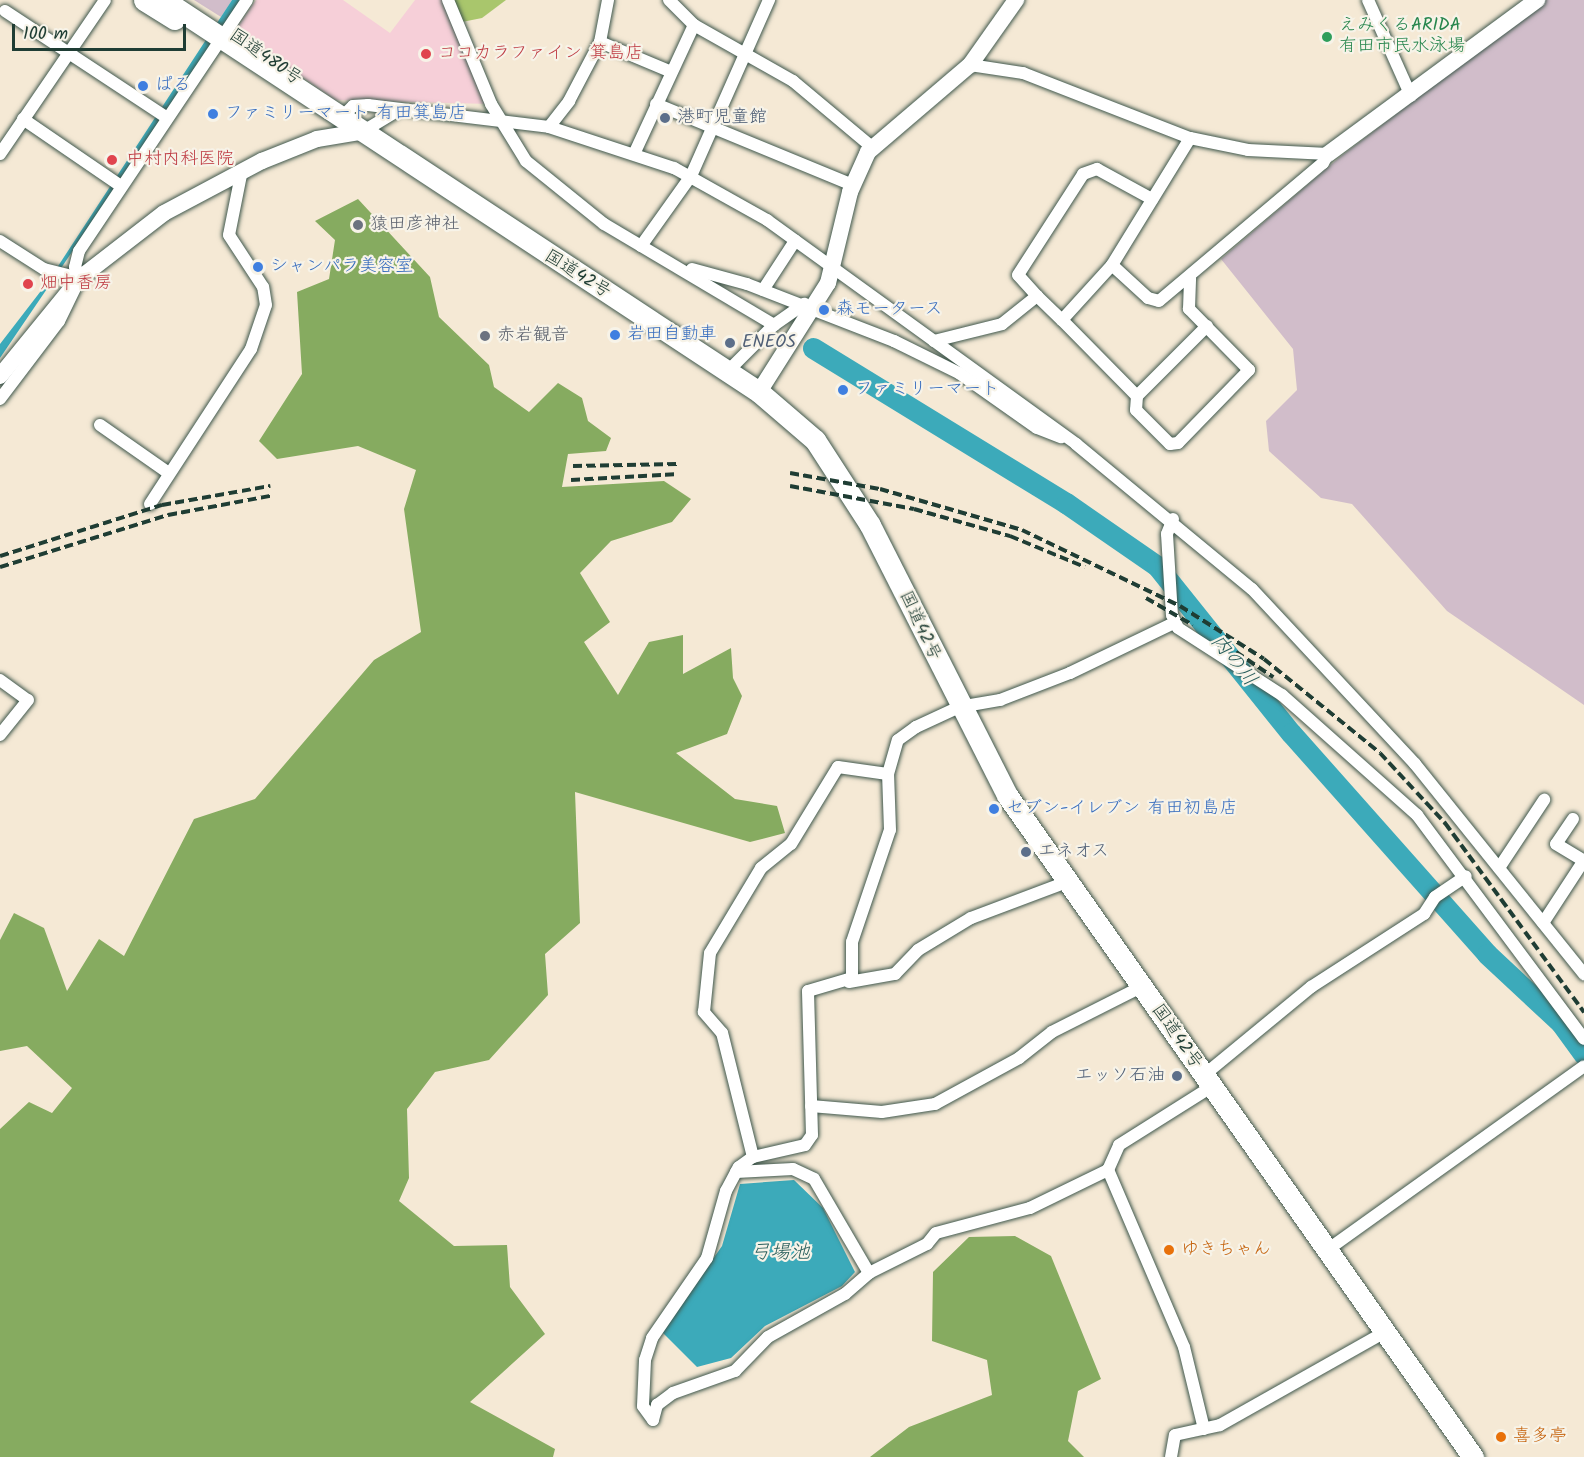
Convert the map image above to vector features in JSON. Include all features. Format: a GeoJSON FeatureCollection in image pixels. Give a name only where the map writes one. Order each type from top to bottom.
{"type":"FeatureCollection","features":[{"type":"Feature","properties":{"kind":"highway","name":"国道480号"},"geometry":{"type":"LineString","coordinates":[[144,0],[221,38]]}},
{"type":"Feature","properties":{"kind":"highway","name":"国道42号"},"geometry":{"type":"LineString","coordinates":[[164,0],[360,132],[759,392],[793,418],[838,470],[959,707],[1007,795],[1473,1457]]}},
{"type":"Feature","properties":{"kind":"highway","name":"国道480号"},"geometry":{"type":"LineString","coordinates":[[182,0],[221,38]]}},
{"type":"Feature","properties":{"kind":"street"},"geometry":{"type":"LineString","coordinates":[[0,154],[105,0]]}},
{"type":"Feature","properties":{"kind":"street"},"geometry":{"type":"LineString","coordinates":[[80,278],[75,267],[79,251],[247,0]]}},
{"type":"Feature","properties":{"kind":"street"},"geometry":{"type":"LineString","coordinates":[[448,0],[500,119],[517,150],[542,175],[641,246],[774,325]]}},
{"type":"Feature","properties":{"kind":"street"},"geometry":{"type":"LineString","coordinates":[[549,127],[569,101],[600,42],[608,0]]}},
{"type":"Feature","properties":{"kind":"street"},"geometry":{"type":"LineString","coordinates":[[669,0],[694,25],[793,81],[872,147]]}},
{"type":"Feature","properties":{"kind":"street"},"geometry":{"type":"LineString","coordinates":[[641,246],[691,176],[743,54],[769,0]]}},
{"type":"Feature","properties":{"kind":"street"},"geometry":{"type":"LineString","coordinates":[[759,392],[809,306],[834,269],[853,185],[872,147],[970,65],[1016,0]]}},
{"type":"Feature","properties":{"kind":"street"},"geometry":{"type":"LineString","coordinates":[[1368,0],[1411,96]]}},
{"type":"Feature","properties":{"kind":"street"},"geometry":{"type":"LineString","coordinates":[[1112,265],[1155,301],[1190,278],[1323,164],[1328,154],[1411,96],[1537,0]]}},
{"type":"Feature","properties":{"kind":"street"},"geometry":{"type":"LineString","coordinates":[[5,11],[167,118]]}},
{"type":"Feature","properties":{"kind":"street"},"geometry":{"type":"LineString","coordinates":[[635,152],[669,71],[694,25]]}},
{"type":"Feature","properties":{"kind":"street"},"geometry":{"type":"LineString","coordinates":[[600,42],[669,71]]}},
{"type":"Feature","properties":{"kind":"street"},"geometry":{"type":"LineString","coordinates":[[970,65],[1023,73],[1190,138],[1248,150],[1328,154]]}},
{"type":"Feature","properties":{"kind":"street"},"geometry":{"type":"LineString","coordinates":[[656,104],[853,185]]}},
{"type":"Feature","properties":{"kind":"street"},"geometry":{"type":"LineString","coordinates":[[317,139],[338,117],[357,105],[500,119],[549,127],[635,152],[691,176],[795,241],[1071,440],[1173,519],[1321,659],[1499,868],[1584,974]]}},
{"type":"Feature","properties":{"kind":"street"},"geometry":{"type":"LineString","coordinates":[[0,376],[80,278],[164,213],[242,170],[317,139],[360,132],[386,115],[408,110]]}},
{"type":"Feature","properties":{"kind":"street"},"geometry":{"type":"LineString","coordinates":[[23,119],[121,186]]}},
{"type":"Feature","properties":{"kind":"street"},"geometry":{"type":"LineString","coordinates":[[1062,320],[1112,265],[1190,138]]}},
{"type":"Feature","properties":{"kind":"street"},"geometry":{"type":"LineString","coordinates":[[1137,396],[1018,275],[1083,174],[1097,169],[1152,199]]}},
{"type":"Feature","properties":{"kind":"street"},"geometry":{"type":"LineString","coordinates":[[150,504],[167,472],[251,349],[266,305],[263,287],[230,235],[242,170]]}},
{"type":"Feature","properties":{"kind":"street"},"geometry":{"type":"LineString","coordinates":[[0,241],[44,269],[80,278]]}},
{"type":"Feature","properties":{"kind":"street"},"geometry":{"type":"LineString","coordinates":[[763,290],[795,241]]}},
{"type":"Feature","properties":{"kind":"street"},"geometry":{"type":"LineString","coordinates":[[671,263],[809,306],[940,363],[1037,428],[1071,440]]}},
{"type":"Feature","properties":{"kind":"street"},"geometry":{"type":"LineString","coordinates":[[0,399],[52,332],[80,278]]}},
{"type":"Feature","properties":{"kind":"street"},"geometry":{"type":"LineString","coordinates":[[1190,278],[1186,303],[1249,370],[1178,443],[1170,444],[1136,410],[1137,396],[1207,326]]}},
{"type":"Feature","properties":{"kind":"street"},"geometry":{"type":"LineString","coordinates":[[934,341],[1002,324],[1037,296]]}},
{"type":"Feature","properties":{"kind":"street"},"geometry":{"type":"LineString","coordinates":[[727,372],[774,325],[809,306]]}},
{"type":"Feature","properties":{"kind":"street"},"geometry":{"type":"LineString","coordinates":[[100,425],[167,472]]}},
{"type":"Feature","properties":{"kind":"street"},"geometry":{"type":"LineString","coordinates":[[1173,519],[1167,534],[1174,623]]}},
{"type":"Feature","properties":{"kind":"street"},"geometry":{"type":"LineString","coordinates":[[849,982],[852,942],[890,830],[888,774],[898,740],[959,707],[1000,700],[1125,650],[1174,623]]}},
{"type":"Feature","properties":{"kind":"street"},"geometry":{"type":"LineString","coordinates":[[1174,623],[1282,695],[1350,751],[1417,815],[1466,876],[1584,1039]]}},
{"type":"Feature","properties":{"kind":"street"},"geometry":{"type":"LineString","coordinates":[[0,680],[28,700],[0,735]]}},
{"type":"Feature","properties":{"kind":"street"},"geometry":{"type":"LineString","coordinates":[[753,1158],[722,1033],[704,1011],[710,953],[766,861],[791,844],[809,820],[832,772],[853,767],[888,774]]}},
{"type":"Feature","properties":{"kind":"street"},"geometry":{"type":"LineString","coordinates":[[1499,868],[1544,800]]}},
{"type":"Feature","properties":{"kind":"street"},"geometry":{"type":"LineString","coordinates":[[1543,923],[1584,860],[1556,844],[1573,819]]}},
{"type":"Feature","properties":{"kind":"street"},"geometry":{"type":"LineString","coordinates":[[1067,882],[971,918],[918,950],[895,974],[808,991],[812,1135],[805,1145],[753,1158],[735,1172],[707,1258],[652,1338],[644,1406],[653,1420],[657,1405],[673,1393],[735,1371],[768,1337],[845,1294],[869,1274],[887,1269],[936,1233],[1030,1208],[1108,1170],[1119,1145],[1208,1081],[1311,987],[1424,914],[1435,897],[1466,876]]}},
{"type":"Feature","properties":{"kind":"street"},"geometry":{"type":"LineString","coordinates":[[810,1106],[882,1112],[936,1104],[1019,1058],[1052,1032],[1141,987]]}},
{"type":"Feature","properties":{"kind":"street"},"geometry":{"type":"LineString","coordinates":[[1326,1251],[1584,1066]]}},
{"type":"Feature","properties":{"kind":"street"},"geometry":{"type":"LineString","coordinates":[[735,1172],[794,1169],[808,1175],[827,1194],[869,1274]]}},
{"type":"Feature","properties":{"kind":"street"},"geometry":{"type":"LineString","coordinates":[[1108,1170],[1184,1347],[1204,1429]]}},
{"type":"Feature","properties":{"kind":"street"},"geometry":{"type":"LineString","coordinates":[[1170,1457],[1175,1435],[1204,1429],[1259,1405],[1384,1332]]}},
{"type":"Feature","properties":{"kind":"shaded area"},"geometry":{"type":"Polygon","coordinates":[[[194,0],[232,0],[221,17],[194,0]]]}},
{"type":"Feature","properties":{"kind":"shaded area"},"geometry":{"type":"Polygon","coordinates":[[[256,0],[343,0],[390,33],[415,0],[448,0],[491,104],[335,100],[235,30],[256,0]]]}},
{"type":"Feature","properties":{"kind":"shaded area"},"geometry":{"type":"Polygon","coordinates":[[[1546,0],[1584,0],[1584,705],[1447,611],[1352,504],[1321,498],[1269,451],[1266,421],[1297,390],[1293,349],[1221,259],[1340,157],[1546,0]]]}},
{"type":"Feature","properties":{"kind":"green space"},"geometry":{"type":"Polygon","coordinates":[[[454,0],[506,0],[482,18],[462,22],[454,0]]]}},
{"type":"Feature","properties":{"kind":"green space"},"geometry":{"type":"Polygon","coordinates":[[[358,199],[430,277],[439,317],[489,365],[494,387],[529,412],[558,383],[582,398],[588,421],[611,438],[606,451],[568,454],[562,487],[664,481],[691,499],[672,522],[611,541],[580,573],[610,622],[584,642],[618,695],[649,642],[683,635],[683,674],[731,648],[733,678],[742,696],[727,734],[676,753],[735,799],[777,806],[785,833],[750,842],[575,792],[580,923],[545,954],[548,995],[489,1060],[435,1072],[407,1109],[409,1178],[399,1201],[454,1246],[507,1245],[510,1287],[545,1334],[470,1402],[555,1449],[553,1457],[0,1457],[0,1129],[29,1102],[52,1113],[72,1088],[27,1046],[0,1051],[0,940],[14,913],[44,928],[67,991],[99,939],[124,956],[194,819],[255,799],[374,660],[421,632],[404,509],[416,470],[358,446],[277,459],[259,441],[302,374],[297,292],[329,279],[335,240],[315,221],[358,199]]]}},
{"type":"Feature","properties":{"kind":"green space"},"geometry":{"type":"Polygon","coordinates":[[[1015,1236],[1051,1256],[1101,1379],[1078,1391],[1068,1441],[1084,1457],[870,1457],[909,1427],[992,1395],[987,1360],[932,1341],[933,1272],[969,1237],[1015,1236]]]}},
{"type":"Feature","properties":{"kind":"water"},"geometry":{"type":"Polygon","coordinates":[[[232,0],[243,0],[0,358],[0,344],[47,283],[232,0]]]}},
{"type":"Feature","properties":{"kind":"water","name":"弓場池"},"geometry":{"type":"Polygon","coordinates":[[[794,1180],[823,1208],[855,1272],[842,1286],[765,1326],[731,1358],[697,1367],[662,1332],[722,1246],[740,1184],[794,1180]]]}},
{"type":"Feature","properties":{"kind":"waterway","name":"内の川"},"geometry":{"type":"LineString","coordinates":[[813,348],[1066,503],[1157,566],[1291,733],[1487,954],[1561,1023],[1584,1055]]}},
{"type":"Feature","properties":{"kind":"railway"},"geometry":{"type":"LineString","coordinates":[[573,466],[677,464]]}},
{"type":"Feature","properties":{"kind":"railway"},"geometry":{"type":"LineString","coordinates":[[790,473],[880,489],[1022,530],[1180,606],[1264,659],[1380,753],[1445,823],[1584,1012]]}},
{"type":"Feature","properties":{"kind":"railway"},"geometry":{"type":"LineString","coordinates":[[571,480],[679,474]]}},
{"type":"Feature","properties":{"kind":"railway"},"geometry":{"type":"LineString","coordinates":[[0,556],[162,505],[270,486]]}},
{"type":"Feature","properties":{"kind":"railway"},"geometry":{"type":"LineString","coordinates":[[790,486],[914,509],[1010,536],[1085,567]]}},
{"type":"Feature","properties":{"kind":"railway"},"geometry":{"type":"LineString","coordinates":[[0,567],[168,515],[270,496]]}},
{"type":"Feature","properties":{"kind":"railway"},"geometry":{"type":"LineString","coordinates":[[1146,598],[1193,625]]}},
{"type":"Feature","properties":{"kind":"railway"},"geometry":{"type":"LineString","coordinates":[[1236,652],[1273,677]]}},
{"type":"Feature","properties":{"kind":"place","name":"えみくるARIDA 有田市民水泳場"},"geometry":{"type":"Point","coordinates":[1327,37]}},
{"type":"Feature","properties":{"kind":"place","name":"ココカラファイン 箕島店"},"geometry":{"type":"Point","coordinates":[426,54]}},
{"type":"Feature","properties":{"kind":"place","name":"ぱる"},"geometry":{"type":"Point","coordinates":[143,86]}},
{"type":"Feature","properties":{"kind":"place","name":"ファミリーマート 有田箕島店"},"geometry":{"type":"Point","coordinates":[213,114]}},
{"type":"Feature","properties":{"kind":"place","name":"港町児童館"},"geometry":{"type":"Point","coordinates":[665,118]}},
{"type":"Feature","properties":{"kind":"place","name":"中村内科医院"},"geometry":{"type":"Point","coordinates":[112,160]}},
{"type":"Feature","properties":{"kind":"place","name":"猿田彦神社"},"geometry":{"type":"Point","coordinates":[358,225]}},
{"type":"Feature","properties":{"kind":"place","name":"シャンパラ美容室"},"geometry":{"type":"Point","coordinates":[258,267]}},
{"type":"Feature","properties":{"kind":"place","name":"畑中香房"},"geometry":{"type":"Point","coordinates":[28,284]}},
{"type":"Feature","properties":{"kind":"place","name":"森モータース"},"geometry":{"type":"Point","coordinates":[824,310]}},
{"type":"Feature","properties":{"kind":"place","name":"岩田自動車"},"geometry":{"type":"Point","coordinates":[615,335]}},
{"type":"Feature","properties":{"kind":"place","name":"赤岩観音"},"geometry":{"type":"Point","coordinates":[485,336]}},
{"type":"Feature","properties":{"kind":"place","name":"ENEOS"},"geometry":{"type":"Point","coordinates":[730,343]}},
{"type":"Feature","properties":{"kind":"place","name":"ファミリーマート"},"geometry":{"type":"Point","coordinates":[843,390]}},
{"type":"Feature","properties":{"kind":"place","name":"セブン-イレブン 有田初島店"},"geometry":{"type":"Point","coordinates":[994,809]}},
{"type":"Feature","properties":{"kind":"place","name":"エネオス"},"geometry":{"type":"Point","coordinates":[1026,852]}},
{"type":"Feature","properties":{"kind":"place","name":"エッソ石油"},"geometry":{"type":"Point","coordinates":[1177,1076]}},
{"type":"Feature","properties":{"kind":"place","name":"ゆきちゃん"},"geometry":{"type":"Point","coordinates":[1169,1250]}},
{"type":"Feature","properties":{"kind":"place","name":"喜多亭"},"geometry":{"type":"Point","coordinates":[1501,1437]}}]}
